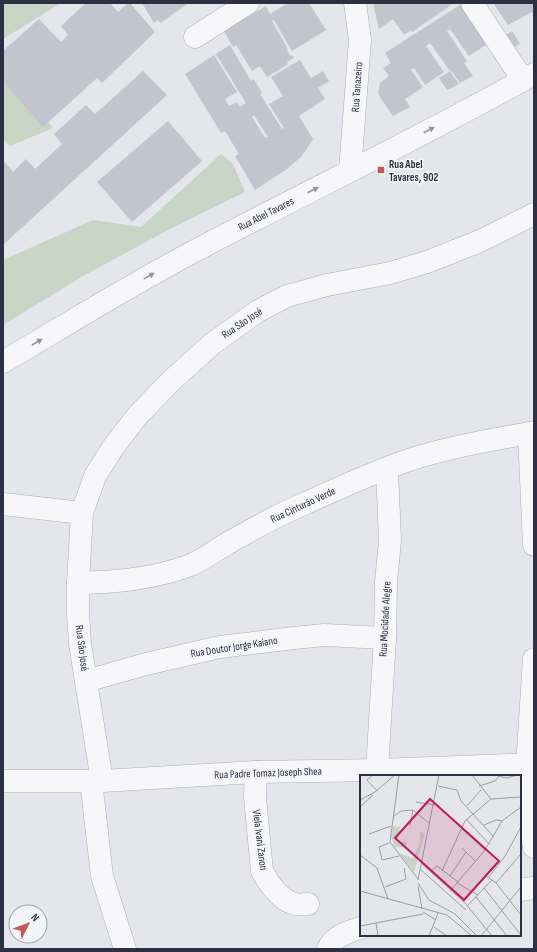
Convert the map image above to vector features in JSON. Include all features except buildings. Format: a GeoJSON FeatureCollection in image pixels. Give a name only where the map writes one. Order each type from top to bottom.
{"type":"FeatureCollection","features":[{"type":"Feature","properties":{"kind":"street"},"geometry":{"type":"LineString","coordinates":[[195,37],[248,3]]}},
{"type":"Feature","properties":{"kind":"street","name":"Rua Tanazeiro"},"geometry":{"type":"LineString","coordinates":[[350,171],[360,40],[354,3]]}},
{"type":"Feature","properties":{"kind":"street"},"geometry":{"type":"LineString","coordinates":[[472,3],[529,77]]}},
{"type":"Feature","properties":{"kind":"street","name":"Rua Abel Tavares"},"geometry":{"type":"LineString","coordinates":[[3,362],[145,278],[215,240],[529,77]]}},
{"type":"Feature","properties":{"kind":"street","name":"Rua São José"},"geometry":{"type":"LineString","coordinates":[[125,949],[102,876],[97,841],[96,781],[86,681],[80,644],[78,613],[82,513],[95,476],[114,446],[138,415],[172,380],[212,344],[258,311],[287,296],[327,285],[390,273],[427,262],[480,241],[534,214]]}},
{"type":"Feature","properties":{"kind":"street"},"geometry":{"type":"LineString","coordinates":[[531,433],[534,545]]}},
{"type":"Feature","properties":{"kind":"street","name":"Rua Cinturão Verde"},"geometry":{"type":"LineString","coordinates":[[78,583],[120,582],[153,577],[190,566],[232,541],[297,507],[388,468],[434,453],[475,443],[531,433]]}},
{"type":"Feature","properties":{"kind":"street","name":"Rua Mocidade Alegre"},"geometry":{"type":"LineString","coordinates":[[377,770],[385,638],[386,582],[390,540],[388,468]]}},
{"type":"Feature","properties":{"kind":"street"},"geometry":{"type":"LineString","coordinates":[[3,504],[82,513]]}},
{"type":"Feature","properties":{"kind":"street","name":"Rua Doutor Jorge Kaiano"},"geometry":{"type":"LineString","coordinates":[[86,681],[153,662],[220,647],[286,638],[324,636],[385,638]]}},
{"type":"Feature","properties":{"kind":"street"},"geometry":{"type":"LineString","coordinates":[[534,659],[530,765],[531,829],[534,847]]}},
{"type":"Feature","properties":{"kind":"street","name":"Rua Padre Tomaz Joseph Shea"},"geometry":{"type":"LineString","coordinates":[[3,781],[96,781],[256,772],[530,765]]}},
{"type":"Feature","properties":{"kind":"street","name":"Viela Ivani Zanon"},"geometry":{"type":"LineString","coordinates":[[256,772],[255,797],[262,871],[276,892],[296,904],[308,904]]}},
{"type":"Feature","properties":{"kind":"street"},"geometry":{"type":"LineString","coordinates":[[521,890],[534,888]]}},
{"type":"Feature","properties":{"kind":"street"},"geometry":{"type":"LineString","coordinates":[[333,944],[346,933],[360,928]]}},
{"type":"Feature","properties":{"kind":"green space"},"geometry":{"type":"Polygon","coordinates":[[[3,3],[61,3],[3,39],[3,3]]]}},
{"type":"Feature","properties":{"kind":"green space"},"geometry":{"type":"Polygon","coordinates":[[[3,60],[53,128],[10,146],[3,139],[3,60]]]}},
{"type":"Feature","properties":{"kind":"green space"},"geometry":{"type":"Polygon","coordinates":[[[221,154],[233,164],[245,192],[168,230],[85,275],[3,325],[3,260],[93,220],[141,227],[221,154]]]}},
{"type":"Feature","properties":{"kind":"place","name":"Rua Abel Tavares, 902"},"geometry":{"type":"Point","coordinates":[381,170]}}]}
